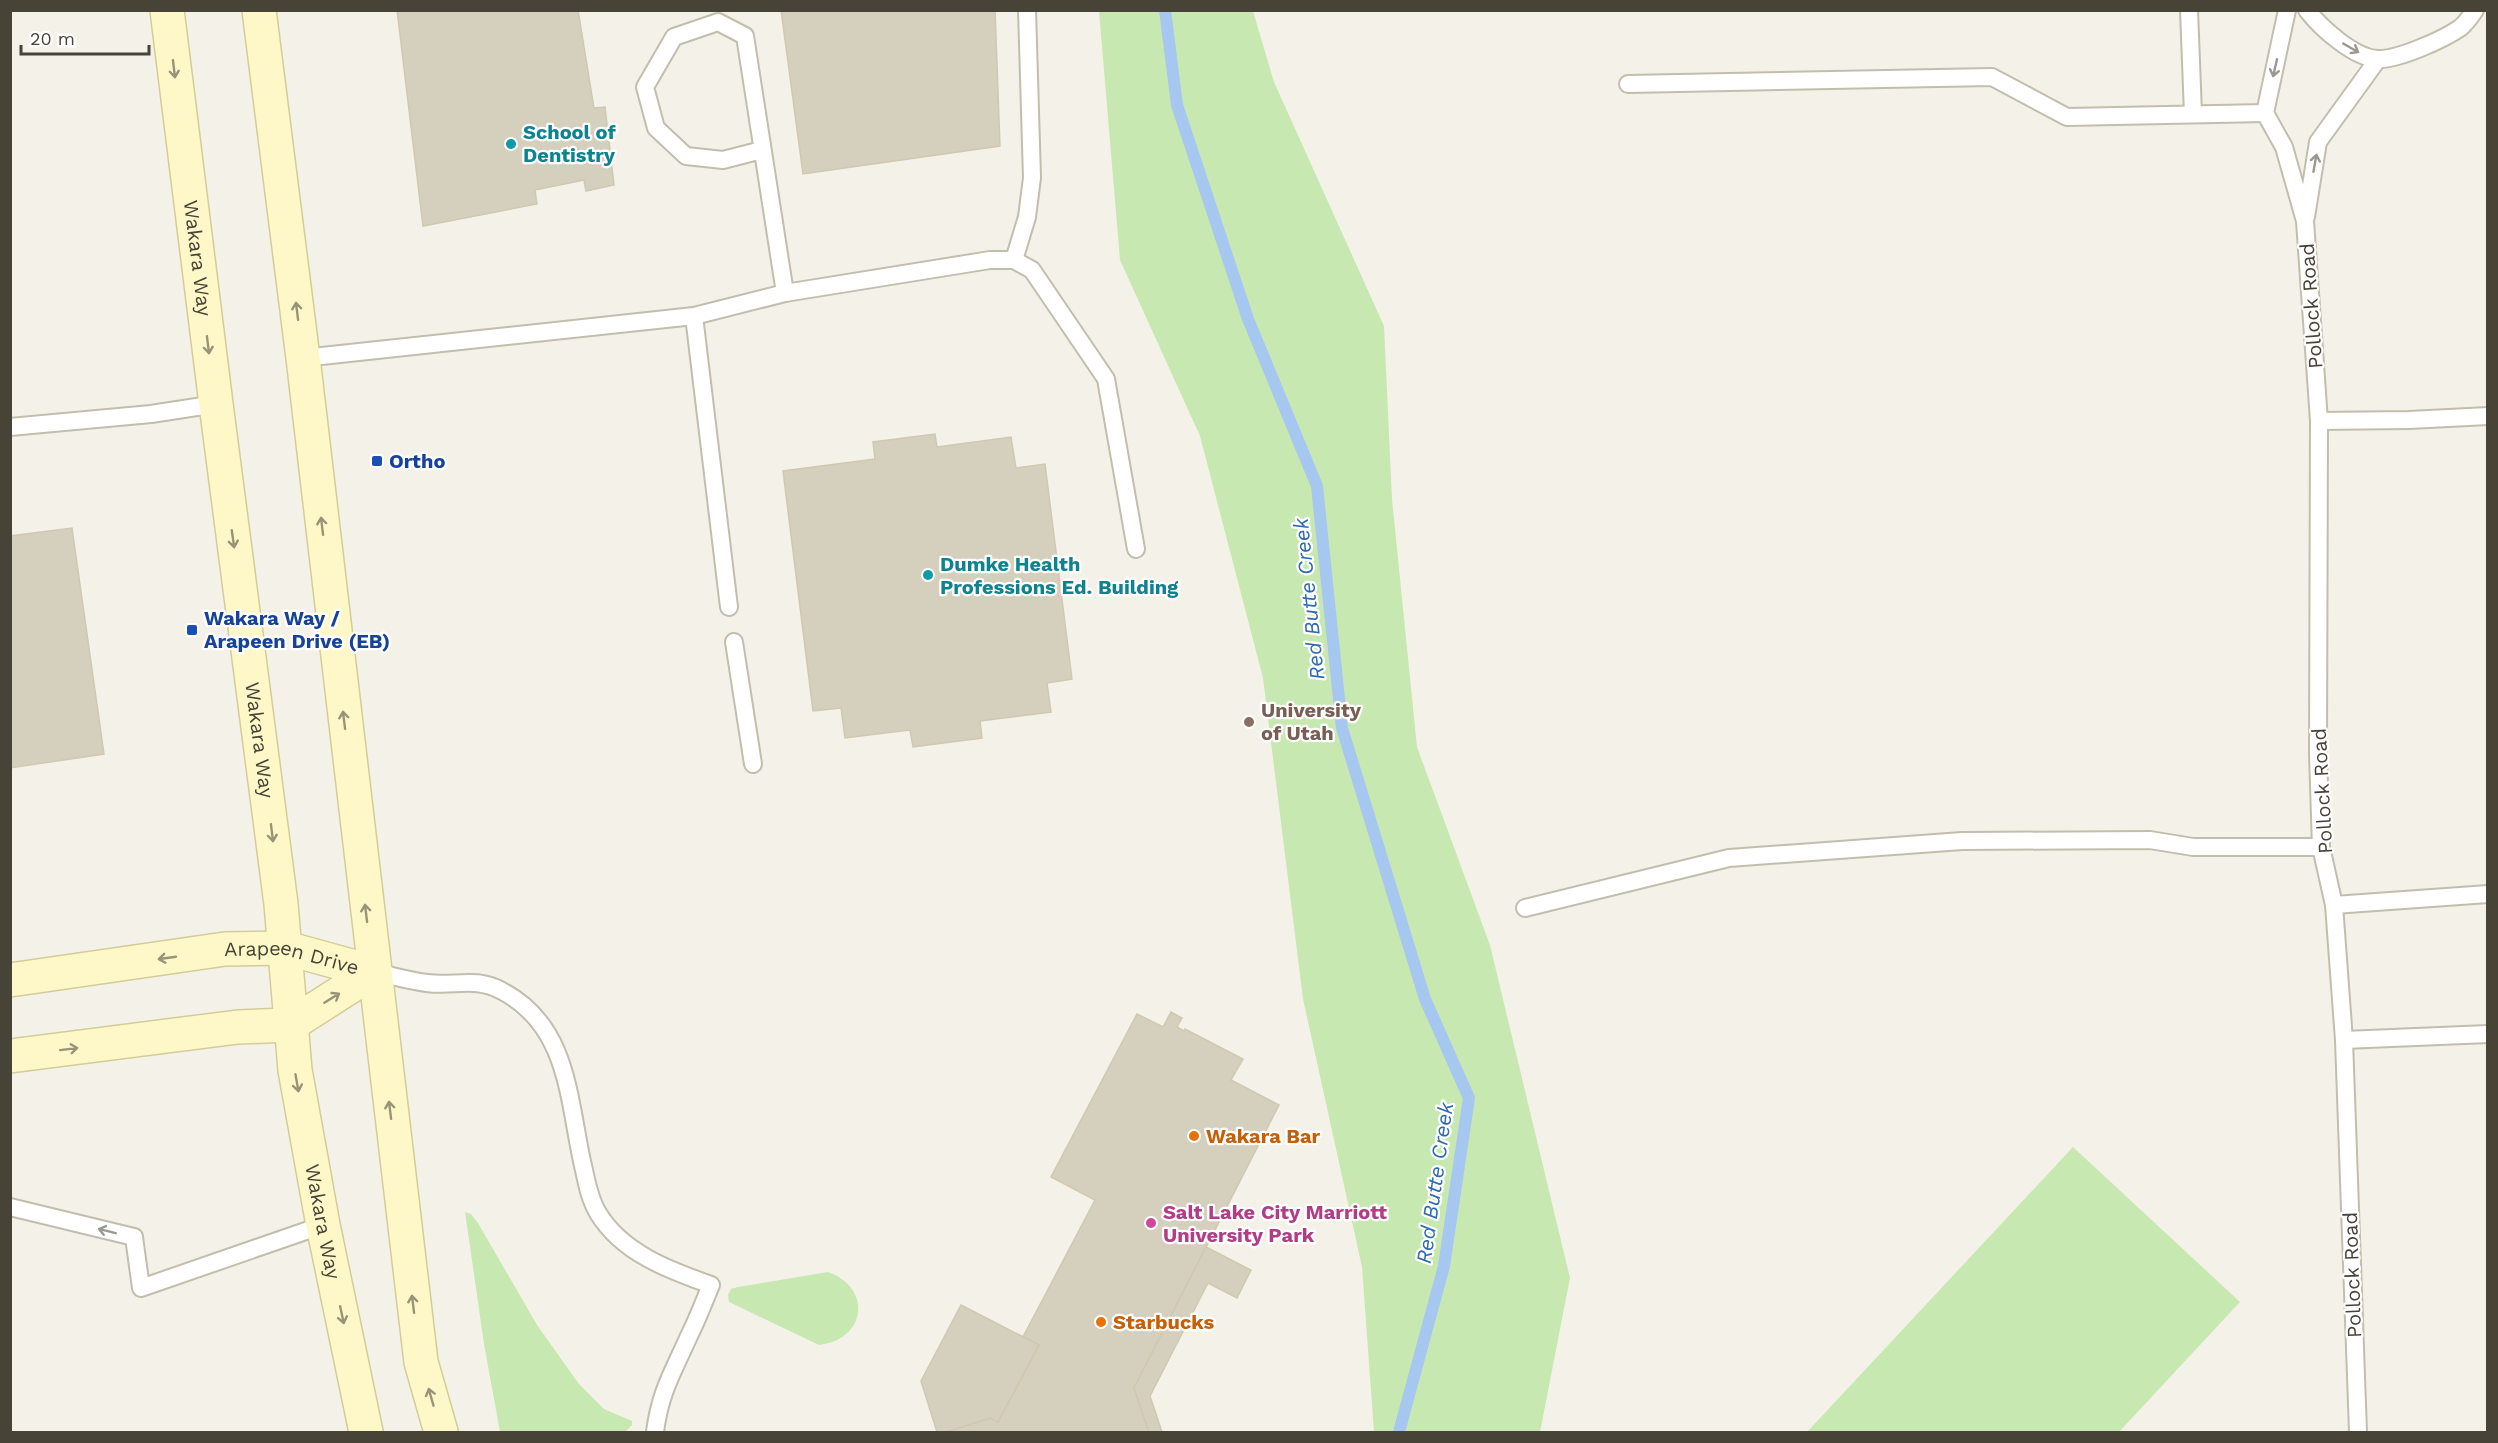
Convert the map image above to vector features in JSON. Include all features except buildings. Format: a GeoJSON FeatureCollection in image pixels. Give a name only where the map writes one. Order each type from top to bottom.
{"type":"FeatureCollection","features":[{"type":"Feature","properties":{"kind":"street","name":"Wakara Way"},"geometry":{"type":"LineString","coordinates":[[167,10],[286,948],[295,1070],[323,1225],[366,1432]]}},
{"type":"Feature","properties":{"kind":"street"},"geometry":{"type":"LineString","coordinates":[[259,10],[303,358],[420,1362],[441,1432]]}},
{"type":"Feature","properties":{"kind":"street","name":"Arapeen Drive"},"geometry":{"type":"LineString","coordinates":[[10,980],[225,949],[286,948],[373,972]]}},
{"type":"Feature","properties":{"kind":"street","name":"Arapeen Drive"},"geometry":{"type":"LineString","coordinates":[[290,1025],[373,972]]}},
{"type":"Feature","properties":{"kind":"street"},"geometry":{"type":"LineString","coordinates":[[10,1056],[238,1027],[290,1025]]}},
{"type":"Feature","properties":{"kind":"lane"},"geometry":{"type":"LineString","coordinates":[[1014,260],[1027,217],[1032,178],[1027,10]]}},
{"type":"Feature","properties":{"kind":"lane"},"geometry":{"type":"LineString","coordinates":[[2189,10],[2193,114]]}},
{"type":"Feature","properties":{"kind":"lane"},"geometry":{"type":"LineString","coordinates":[[2287,10],[2265,113],[2283,147],[2305,221]]}},
{"type":"Feature","properties":{"kind":"lane"},"geometry":{"type":"LineString","coordinates":[[2307,10],[2320,27],[2355,51],[2378,59],[2417,50],[2461,27],[2475,10]]}},
{"type":"Feature","properties":{"kind":"lane"},"geometry":{"type":"LineString","coordinates":[[762,150],[723,160],[686,156],[656,128],[645,87],[674,37],[718,22],[745,36],[785,293]]}},
{"type":"Feature","properties":{"kind":"lane"},"geometry":{"type":"LineString","coordinates":[[2305,221],[2318,142],[2378,59]]}},
{"type":"Feature","properties":{"kind":"lane"},"geometry":{"type":"LineString","coordinates":[[1628,84],[1992,77],[2067,117],[2265,113]]}},
{"type":"Feature","properties":{"kind":"lane","name":"Pollock Road"},"geometry":{"type":"LineString","coordinates":[[2305,221],[2319,421],[2318,754],[2321,847],[2334,906],[2344,1040],[2358,1432]]}},
{"type":"Feature","properties":{"kind":"lane"},"geometry":{"type":"LineString","coordinates":[[303,358],[694,316],[785,293],[990,260],[1014,260],[1032,270],[1106,379],[1136,549]]}},
{"type":"Feature","properties":{"kind":"lane"},"geometry":{"type":"LineString","coordinates":[[694,316],[729,607]]}},
{"type":"Feature","properties":{"kind":"lane"},"geometry":{"type":"LineString","coordinates":[[10,427],[151,414],[216,404]]}},
{"type":"Feature","properties":{"kind":"lane"},"geometry":{"type":"LineString","coordinates":[[2319,421],[2487,416]]}},
{"type":"Feature","properties":{"kind":"lane"},"geometry":{"type":"LineString","coordinates":[[735,642],[753,764]]}},
{"type":"Feature","properties":{"kind":"lane"},"geometry":{"type":"LineString","coordinates":[[1525,908],[1740,857],[1962,841],[2150,840],[2193,847],[2321,847]]}},
{"type":"Feature","properties":{"kind":"lane"},"geometry":{"type":"LineString","coordinates":[[2334,906],[2487,894]]}},
{"type":"Feature","properties":{"kind":"lane"},"geometry":{"type":"LineString","coordinates":[[373,972],[428,984],[482,982],[519,1002],[537,1019],[552,1039],[564,1067],[586,1182],[598,1213],[613,1231],[650,1260],[711,1285],[689,1337],[669,1375],[659,1405],[655,1432]]}},
{"type":"Feature","properties":{"kind":"lane"},"geometry":{"type":"LineString","coordinates":[[2344,1040],[2487,1034]]}},
{"type":"Feature","properties":{"kind":"lane"},"geometry":{"type":"LineString","coordinates":[[10,1207],[134,1237],[141,1288],[323,1225]]}},
{"type":"Feature","properties":{"kind":"green space"},"geometry":{"type":"Polygon","coordinates":[[[1099,11],[1253,11],[1274,82],[1384,326],[1392,499],[1417,747],[1490,945],[1570,1278],[1540,1432],[1374,1432],[1362,1267],[1303,999],[1263,678],[1200,436],[1120,260],[1099,11]]]}},
{"type":"Feature","properties":{"kind":"green space"},"geometry":{"type":"Polygon","coordinates":[[[2073,1147],[2240,1302],[2119,1432],[1807,1432],[2073,1147]]]}},
{"type":"Feature","properties":{"kind":"green space"},"geometry":{"type":"Polygon","coordinates":[[[465,1212],[471,1214],[478,1223],[537,1325],[579,1384],[604,1409],[632,1421],[632,1425],[625,1432],[500,1432],[484,1344],[465,1212]]]}},
{"type":"Feature","properties":{"kind":"green space"},"geometry":{"type":"Polygon","coordinates":[[[828,1272],[852,1289],[857,1301],[858,1313],[854,1324],[847,1334],[835,1341],[819,1345],[729,1302],[728,1295],[731,1289],[828,1272]]]}},
{"type":"Feature","properties":{"kind":"waterway","name":"Red Butte Creek"},"geometry":{"type":"LineString","coordinates":[[1165,10],[1177,105],[1248,319],[1317,486],[1342,728],[1425,999],[1469,1098],[1444,1266],[1399,1432]]}},
{"type":"Feature","properties":{"kind":"place","name":"School of Dentistry"},"geometry":{"type":"Point","coordinates":[511,144]}},
{"type":"Feature","properties":{"kind":"place","name":"Ortho"},"geometry":{"type":"Point","coordinates":[377,461]}},
{"type":"Feature","properties":{"kind":"place","name":"Dumke Health Professions Ed. Building"},"geometry":{"type":"Point","coordinates":[928,575]}},
{"type":"Feature","properties":{"kind":"place","name":"Wakara Way / Arapeen Drive (EB)"},"geometry":{"type":"Point","coordinates":[192,630]}},
{"type":"Feature","properties":{"kind":"place","name":"University of Utah"},"geometry":{"type":"Point","coordinates":[1249,722]}},
{"type":"Feature","properties":{"kind":"place","name":"Wakara Bar"},"geometry":{"type":"Point","coordinates":[1194,1136]}},
{"type":"Feature","properties":{"kind":"place","name":"Salt Lake City Marriott University Park"},"geometry":{"type":"Point","coordinates":[1151,1223]}},
{"type":"Feature","properties":{"kind":"place","name":"Starbucks"},"geometry":{"type":"Point","coordinates":[1101,1322]}}]}
